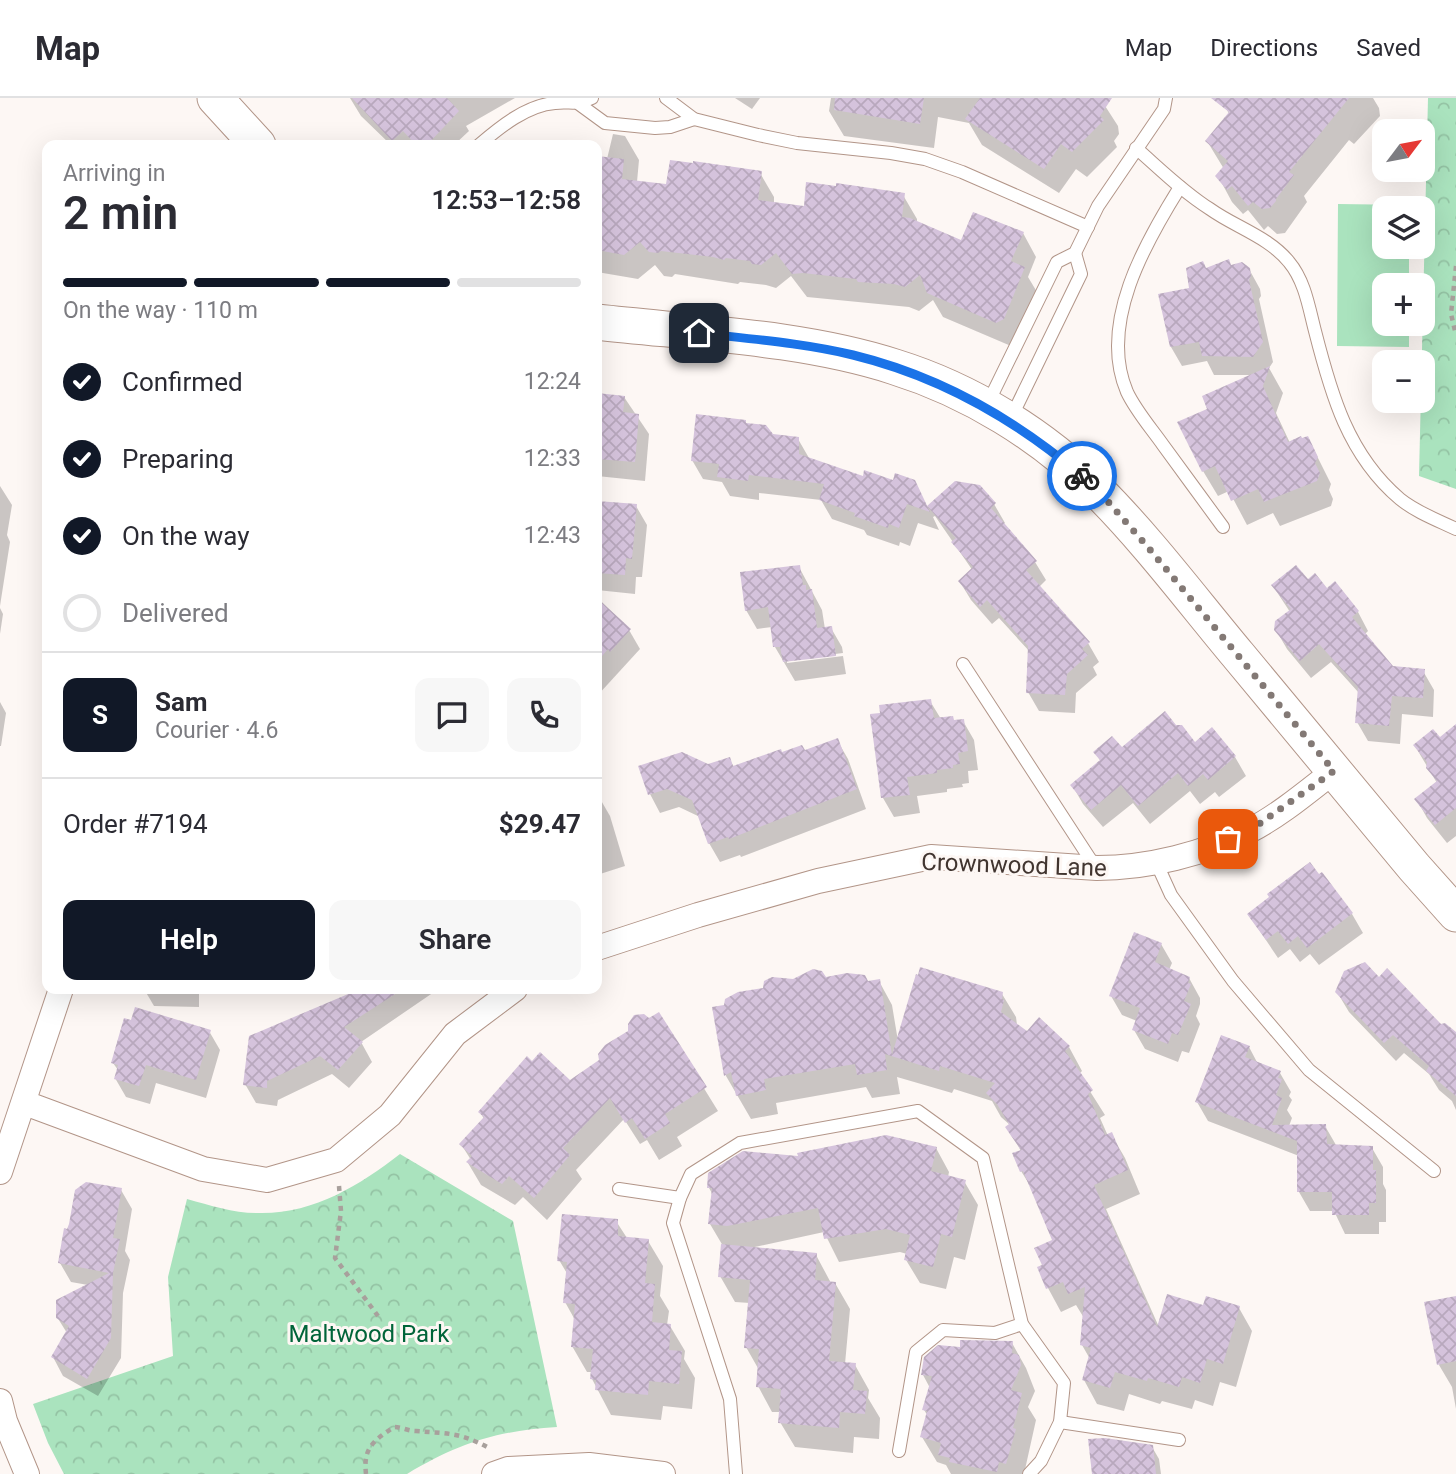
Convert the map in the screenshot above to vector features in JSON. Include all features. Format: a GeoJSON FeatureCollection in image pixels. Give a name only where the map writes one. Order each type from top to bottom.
{"type":"FeatureCollection","features":[{"type":"Feature","properties":{"kind":"street"},"geometry":{"type":"LineString","coordinates":[[215,98],[248,140]]}},
{"type":"Feature","properties":{"kind":"street"},"geometry":{"type":"LineString","coordinates":[[602,323],[809,346],[853,355],[932,381],[998,414],[1057,455],[1096,488],[1456,914]]}},
{"type":"Feature","properties":{"kind":"street","name":"Crownwood Lane"},"geometry":{"type":"LineString","coordinates":[[602,946],[818,880],[930,857],[1097,868],[1124,868],[1156,862],[1206,848],[1249,831],[1334,771]]}},
{"type":"Feature","properties":{"kind":"street"},"geometry":{"type":"LineString","coordinates":[[0,1172],[59,994]]}},
{"type":"Feature","properties":{"kind":"street"},"geometry":{"type":"LineString","coordinates":[[25,1103],[203,1169],[267,1180],[336,1160],[390,1115],[456,1034],[508,994]]}},
{"type":"Feature","properties":{"kind":"street"},"geometry":{"type":"LineString","coordinates":[[0,1402],[27,1474]]}},
{"type":"Feature","properties":{"kind":"street"},"geometry":{"type":"LineString","coordinates":[[501,1471],[589,1465],[663,1474]]}},
{"type":"Feature","properties":{"kind":"lane"},"geometry":{"type":"LineString","coordinates":[[486,140],[513,119],[533,108],[554,103],[579,104],[592,98]]}},
{"type":"Feature","properties":{"kind":"lane"},"geometry":{"type":"LineString","coordinates":[[666,98],[694,119],[797,143],[925,159],[1088,227]]}},
{"type":"Feature","properties":{"kind":"lane"},"geometry":{"type":"LineString","coordinates":[[998,414],[1057,262],[1075,253],[1104,195],[1164,109],[1166,98]]}},
{"type":"Feature","properties":{"kind":"lane"},"geometry":{"type":"LineString","coordinates":[[579,104],[605,123],[654,128],[670,127],[694,119]]}},
{"type":"Feature","properties":{"kind":"lane"},"geometry":{"type":"LineString","coordinates":[[1136,148],[1210,210],[1270,244],[1289,261],[1299,277],[1335,403],[1350,437],[1364,459],[1401,499],[1424,514],[1456,529]]}},
{"type":"Feature","properties":{"kind":"lane"},"geometry":{"type":"LineString","coordinates":[[1180,187],[1139,259],[1130,283],[1121,327],[1121,373],[1140,413],[1223,527]]}},
{"type":"Feature","properties":{"kind":"lane"},"geometry":{"type":"LineString","coordinates":[[998,414],[1081,274],[1075,253]]}},
{"type":"Feature","properties":{"kind":"lane"},"geometry":{"type":"LineString","coordinates":[[963,664],[1097,868]]}},
{"type":"Feature","properties":{"kind":"lane"},"geometry":{"type":"LineString","coordinates":[[1156,862],[1171,895],[1233,981],[1309,1070],[1434,1171]]}},
{"type":"Feature","properties":{"kind":"lane"},"geometry":{"type":"LineString","coordinates":[[736,1474],[730,1399],[673,1223],[691,1174],[740,1143],[918,1111],[983,1158],[1022,1324],[1064,1383],[1060,1422],[1041,1461],[1029,1474]]}},
{"type":"Feature","properties":{"kind":"lane"},"geometry":{"type":"LineString","coordinates":[[619,1189],[680,1198]]}},
{"type":"Feature","properties":{"kind":"lane"},"geometry":{"type":"LineString","coordinates":[[899,1451],[916,1352],[943,1330],[995,1332],[1022,1324]]}},
{"type":"Feature","properties":{"kind":"lane"},"geometry":{"type":"LineString","coordinates":[[1060,1422],[1179,1440]]}},
{"type":"Feature","properties":{"kind":"path"},"geometry":{"type":"LineString","coordinates":[[1456,266],[1451,314],[1456,335]]}},
{"type":"Feature","properties":{"kind":"path"},"geometry":{"type":"LineString","coordinates":[[336,1160],[341,1211],[335,1258],[377,1316]]}},
{"type":"Feature","properties":{"kind":"path"},"geometry":{"type":"LineString","coordinates":[[366,1474],[364,1458],[369,1448],[394,1427],[463,1435],[491,1448],[501,1471]]}},
{"type":"Feature","properties":{"kind":"green space"},"geometry":{"type":"Polygon","coordinates":[[[1428,98],[1456,98],[1456,489],[1419,476],[1420,413],[1435,413],[1435,350],[1422,350],[1422,336],[1435,336],[1435,273],[1424,273],[1424,259],[1435,259],[1435,196],[1426,196],[1426,182],[1435,182],[1435,119],[1428,119],[1428,98]]]}},
{"type":"Feature","properties":{"kind":"green space"},"geometry":{"type":"Polygon","coordinates":[[[1338,204],[1372,204],[1372,259],[1409,259],[1409,273],[1372,273],[1372,336],[1409,336],[1409,347],[1337,346],[1338,204]]]}},
{"type":"Feature","properties":{"kind":"green space","name":"Maltwood Park"},"geometry":{"type":"Polygon","coordinates":[[[400,1154],[513,1221],[557,1427],[496,1435],[479,1440],[444,1454],[407,1474],[64,1474],[33,1404],[173,1356],[168,1277],[187,1199],[243,1212],[282,1212],[318,1203],[336,1195],[400,1154]]]}},
{"type":"Feature","properties":{"kind":"building"},"geometry":{"type":"Polygon","coordinates":[[[352,98],[447,98],[459,111],[432,140],[411,140],[403,131],[391,140],[352,98]]]}},
{"type":"Feature","properties":{"kind":"building"},"geometry":{"type":"Polygon","coordinates":[[[835,98],[924,98],[920,124],[834,110],[835,98]]]}},
{"type":"Feature","properties":{"kind":"building"},"geometry":{"type":"Polygon","coordinates":[[[980,98],[1112,98],[1100,116],[1104,120],[1072,152],[1061,144],[1044,169],[965,119],[980,98]]]}},
{"type":"Feature","properties":{"kind":"building"},"geometry":{"type":"Polygon","coordinates":[[[1211,98],[1349,98],[1289,172],[1294,175],[1276,201],[1270,208],[1262,209],[1253,202],[1248,206],[1232,186],[1227,190],[1215,176],[1228,161],[1205,141],[1229,112],[1211,98]]]}},
{"type":"Feature","properties":{"kind":"building"},"geometry":{"type":"Polygon","coordinates":[[[602,157],[624,159],[622,179],[666,184],[670,160],[762,171],[758,200],[804,206],[806,182],[836,186],[836,183],[905,193],[902,217],[961,240],[973,212],[1024,232],[1011,261],[1025,267],[1004,319],[996,323],[927,293],[920,275],[905,287],[858,282],[856,279],[792,274],[776,253],[761,265],[726,258],[724,260],[661,251],[649,252],[640,242],[624,255],[602,251],[602,157]]]}},
{"type":"Feature","properties":{"kind":"building"},"geometry":{"type":"Polygon","coordinates":[[[1229,259],[1231,265],[1242,262],[1250,268],[1249,280],[1263,342],[1253,357],[1202,356],[1199,342],[1170,347],[1158,294],[1189,288],[1186,268],[1203,261],[1206,268],[1229,259]]]}},
{"type":"Feature","properties":{"kind":"building"},"geometry":{"type":"Polygon","coordinates":[[[1270,366],[1263,386],[1288,442],[1308,436],[1318,457],[1315,463],[1320,473],[1317,481],[1264,502],[1258,489],[1231,501],[1215,466],[1202,472],[1177,422],[1207,409],[1202,396],[1270,366]]]}},
{"type":"Feature","properties":{"kind":"building"},"geometry":{"type":"Polygon","coordinates":[[[602,394],[625,396],[623,412],[639,414],[635,462],[602,459],[602,394]]]}},
{"type":"Feature","properties":{"kind":"building"},"geometry":{"type":"Polygon","coordinates":[[[696,414],[746,420],[746,423],[766,425],[773,434],[799,437],[799,454],[863,476],[864,470],[893,480],[895,473],[915,480],[930,512],[907,504],[899,528],[889,524],[888,528],[819,500],[824,484],[749,475],[748,481],[717,477],[719,464],[691,461],[696,414]]]}},
{"type":"Feature","properties":{"kind":"building"},"geometry":{"type":"Polygon","coordinates":[[[955,481],[980,485],[996,503],[991,508],[1037,561],[1026,570],[1090,642],[1082,649],[1088,655],[1067,674],[1065,695],[1026,693],[1028,646],[987,600],[980,607],[958,581],[973,567],[951,542],[956,538],[927,506],[955,481]]]}},
{"type":"Feature","properties":{"kind":"building"},"geometry":{"type":"Polygon","coordinates":[[[602,501],[637,504],[632,559],[626,558],[625,575],[602,573],[602,501]]]}},
{"type":"Feature","properties":{"kind":"building"},"geometry":{"type":"Polygon","coordinates":[[[800,565],[803,585],[806,585],[806,590],[812,589],[817,628],[832,626],[836,656],[783,662],[780,647],[773,647],[768,607],[745,611],[740,572],[800,565]]]}},
{"type":"Feature","properties":{"kind":"building"},"geometry":{"type":"Polygon","coordinates":[[[1296,565],[1308,579],[1315,573],[1327,588],[1335,581],[1359,611],[1352,617],[1393,666],[1425,669],[1423,698],[1392,696],[1389,726],[1355,723],[1358,687],[1319,644],[1300,661],[1274,630],[1275,621],[1291,609],[1271,585],[1296,565]]]}},
{"type":"Feature","properties":{"kind":"building"},"geometry":{"type":"Polygon","coordinates":[[[602,603],[631,629],[610,652],[608,649],[602,656],[602,603]]]}},
{"type":"Feature","properties":{"kind":"building"},"geometry":{"type":"Polygon","coordinates":[[[931,699],[934,718],[953,716],[954,720],[964,719],[968,751],[958,753],[960,764],[953,765],[953,768],[907,777],[910,795],[881,798],[870,714],[880,713],[879,705],[931,699]]]}},
{"type":"Feature","properties":{"kind":"building"},"geometry":{"type":"Polygon","coordinates":[[[1165,711],[1176,725],[1182,725],[1195,742],[1212,727],[1236,756],[1208,780],[1203,774],[1188,786],[1178,773],[1138,806],[1121,785],[1091,810],[1070,785],[1100,760],[1093,752],[1112,736],[1122,747],[1165,711]]]}},
{"type":"Feature","properties":{"kind":"building"},"geometry":{"type":"Polygon","coordinates":[[[1456,724],[1456,808],[1435,825],[1414,799],[1437,781],[1426,768],[1427,762],[1413,745],[1433,729],[1440,737],[1456,724]]]}},
{"type":"Feature","properties":{"kind":"building"},"geometry":{"type":"Polygon","coordinates":[[[838,738],[857,789],[729,839],[728,837],[708,844],[692,800],[667,789],[648,795],[638,766],[682,752],[708,764],[730,757],[733,766],[781,749],[782,752],[802,745],[805,750],[838,738]]]}},
{"type":"Feature","properties":{"kind":"building"},"geometry":{"type":"Polygon","coordinates":[[[1310,862],[1319,874],[1322,872],[1353,913],[1307,948],[1298,936],[1288,944],[1278,931],[1266,940],[1247,914],[1269,897],[1267,894],[1310,862]]]}},
{"type":"Feature","properties":{"kind":"building"},"geometry":{"type":"Polygon","coordinates":[[[1134,932],[1162,943],[1155,962],[1190,977],[1188,983],[1191,984],[1184,1001],[1191,1004],[1178,1035],[1172,1033],[1168,1044],[1132,1030],[1140,1008],[1109,996],[1134,932]]]}},
{"type":"Feature","properties":{"kind":"building"},"geometry":{"type":"Polygon","coordinates":[[[1365,962],[1379,977],[1387,968],[1441,1024],[1445,1023],[1456,1032],[1456,1096],[1426,1071],[1429,1066],[1393,1035],[1384,1043],[1335,992],[1344,971],[1365,962]]]}},
{"type":"Feature","properties":{"kind":"building"},"geometry":{"type":"Polygon","coordinates":[[[920,967],[1003,992],[1001,1012],[1027,1031],[1039,1017],[1070,1046],[1065,1051],[1093,1090],[1088,1094],[1105,1135],[1112,1132],[1128,1170],[1094,1185],[1157,1327],[1167,1294],[1203,1305],[1206,1296],[1240,1306],[1223,1364],[1207,1359],[1200,1383],[1182,1377],[1179,1387],[1115,1372],[1110,1388],[1082,1380],[1091,1348],[1080,1345],[1085,1287],[1068,1294],[1063,1282],[1046,1289],[1037,1267],[1042,1265],[1034,1248],[1052,1240],[1023,1171],[1020,1172],[1012,1153],[1021,1150],[1005,1127],[1009,1124],[997,1104],[986,1093],[995,1083],[940,1066],[939,1071],[885,1054],[887,1070],[857,1075],[855,1064],[764,1079],[766,1090],[736,1096],[731,1072],[724,1076],[712,1007],[724,1005],[725,999],[738,992],[763,988],[764,981],[772,977],[793,979],[813,969],[822,971],[826,977],[847,973],[865,975],[868,981],[880,979],[892,1055],[920,967]]]}},
{"type":"Feature","properties":{"kind":"building"},"geometry":{"type":"Polygon","coordinates":[[[348,994],[395,994],[344,1027],[363,1042],[338,1070],[320,1056],[267,1081],[267,1088],[243,1085],[249,1036],[348,994]]]}},
{"type":"Feature","properties":{"kind":"building"},"geometry":{"type":"Polygon","coordinates":[[[135,1007],[211,1030],[196,1080],[146,1065],[139,1086],[114,1079],[118,1065],[111,1063],[124,1018],[131,1020],[135,1007]]]}},
{"type":"Feature","properties":{"kind":"building"},"geometry":{"type":"Polygon","coordinates":[[[659,1012],[707,1087],[665,1114],[670,1123],[645,1139],[632,1118],[625,1123],[610,1098],[563,1148],[570,1155],[534,1198],[509,1176],[502,1184],[466,1162],[472,1156],[459,1144],[484,1117],[478,1112],[527,1056],[532,1061],[540,1052],[570,1080],[599,1060],[598,1054],[605,1045],[628,1031],[628,1024],[634,1015],[644,1014],[649,1018],[659,1012]]]}},
{"type":"Feature","properties":{"kind":"building"},"geometry":{"type":"Polygon","coordinates":[[[1221,1035],[1250,1046],[1245,1057],[1281,1071],[1278,1078],[1282,1079],[1276,1095],[1282,1098],[1272,1125],[1326,1124],[1327,1144],[1373,1146],[1376,1203],[1369,1203],[1369,1215],[1332,1215],[1332,1192],[1297,1192],[1297,1141],[1195,1102],[1221,1035]]]}},
{"type":"Feature","properties":{"kind":"building"},"geometry":{"type":"Polygon","coordinates":[[[886,1135],[937,1147],[931,1171],[966,1180],[952,1237],[941,1234],[933,1267],[904,1260],[910,1235],[886,1229],[824,1239],[818,1208],[727,1226],[708,1224],[712,1188],[707,1188],[708,1173],[743,1151],[798,1156],[797,1153],[886,1135]]]}},
{"type":"Feature","properties":{"kind":"building"},"geometry":{"type":"Polygon","coordinates":[[[86,1182],[122,1188],[113,1238],[120,1239],[113,1273],[111,1338],[87,1379],[51,1357],[69,1326],[56,1318],[56,1300],[109,1273],[58,1263],[75,1190],[86,1182]]]}},
{"type":"Feature","properties":{"kind":"building"},"geometry":{"type":"Polygon","coordinates":[[[562,1214],[618,1219],[618,1236],[649,1239],[645,1283],[655,1284],[652,1322],[671,1324],[669,1350],[682,1351],[679,1384],[649,1381],[648,1395],[595,1390],[596,1380],[590,1379],[593,1349],[571,1347],[575,1304],[563,1303],[567,1262],[557,1261],[562,1214]]]}},
{"type":"Feature","properties":{"kind":"building"},"geometry":{"type":"Polygon","coordinates":[[[721,1244],[817,1253],[815,1280],[836,1282],[829,1361],[856,1363],[853,1390],[867,1391],[865,1414],[840,1412],[839,1428],[778,1423],[781,1389],[756,1387],[759,1349],[744,1348],[750,1280],[718,1277],[721,1244]]]}},
{"type":"Feature","properties":{"kind":"building"},"geometry":{"type":"Polygon","coordinates":[[[1456,1296],[1456,1361],[1437,1365],[1424,1302],[1456,1296]]]}},
{"type":"Feature","properties":{"kind":"building"},"geometry":{"type":"Polygon","coordinates":[[[960,1340],[1013,1341],[1012,1353],[1019,1355],[1021,1365],[1011,1390],[1022,1393],[1013,1428],[1016,1429],[1006,1464],[999,1462],[997,1472],[949,1462],[950,1458],[938,1455],[941,1443],[920,1437],[927,1411],[922,1410],[932,1376],[921,1375],[924,1357],[938,1345],[960,1347],[960,1340]]]}},
{"type":"Feature","properties":{"kind":"building"},"geometry":{"type":"Polygon","coordinates":[[[1105,1438],[1153,1445],[1156,1474],[1092,1474],[1088,1439],[1105,1438]]]}},
{"type":"Feature","properties":{"kind":"way so far"},"geometry":{"type":"LineString","coordinates":[[1082,476],[1147,546],[1334,771],[1249,831],[1228,839]]}},
{"type":"Feature","properties":{"kind":"route"},"geometry":{"type":"LineString","coordinates":[[699,333],[809,346],[896,367],[932,381],[1009,420],[1082,476]]}}]}
